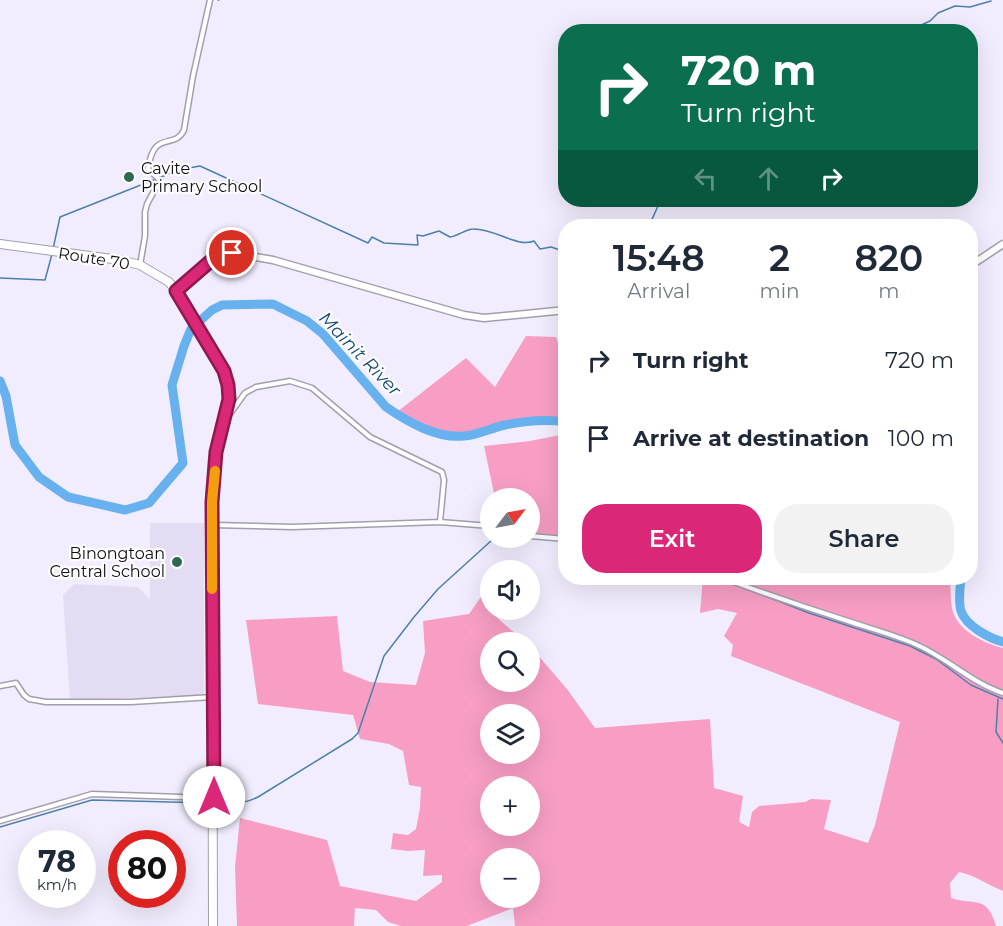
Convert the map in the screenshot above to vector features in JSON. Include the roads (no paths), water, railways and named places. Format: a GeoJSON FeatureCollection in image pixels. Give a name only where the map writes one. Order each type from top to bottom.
{"type":"FeatureCollection","features":[{"type":"Feature","properties":{"kind":"highway","name":"Route 70"},"geometry":{"type":"LineString","coordinates":[[0,244],[120,260],[140,265],[169,282],[183,300],[226,376],[229,399],[216,452],[212,502],[213,926]]}},
{"type":"Feature","properties":{"kind":"main road"},"geometry":{"type":"LineString","coordinates":[[978,261],[1003,244]]}},
{"type":"Feature","properties":{"kind":"main road"},"geometry":{"type":"LineString","coordinates":[[176,291],[214,258],[232,253],[273,260],[464,315],[484,318],[558,311]]}},
{"type":"Feature","properties":{"kind":"street"},"geometry":{"type":"LineString","coordinates":[[140,265],[145,236],[145,212],[159,178],[148,169],[151,154],[158,144],[179,137],[184,130],[210,0]]}},
{"type":"Feature","properties":{"kind":"street"},"geometry":{"type":"LineString","coordinates":[[223,424],[240,398],[256,387],[290,381],[312,388],[370,437],[442,472],[444,480],[440,522]]}},
{"type":"Feature","properties":{"kind":"street"},"geometry":{"type":"LineString","coordinates":[[212,525],[292,527],[440,522],[480,525]]}},
{"type":"Feature","properties":{"kind":"street"},"geometry":{"type":"LineString","coordinates":[[540,537],[558,538]]}},
{"type":"Feature","properties":{"kind":"street"},"geometry":{"type":"LineString","coordinates":[[741,585],[912,643],[940,657],[981,684],[1003,693]]}},
{"type":"Feature","properties":{"kind":"street"},"geometry":{"type":"LineString","coordinates":[[0,686],[16,683],[29,699],[46,702],[120,702],[213,697]]}},
{"type":"Feature","properties":{"kind":"street"},"geometry":{"type":"LineString","coordinates":[[0,821],[92,794],[214,798]]}},
{"type":"Feature","properties":{"kind":"waterway"},"geometry":{"type":"LineString","coordinates":[[924,24],[938,13],[955,6],[970,7],[991,1]]}},
{"type":"Feature","properties":{"kind":"waterway"},"geometry":{"type":"LineString","coordinates":[[161,177],[178,170],[200,166],[368,243],[372,237],[384,243],[418,245],[417,235],[423,236],[439,231],[450,237],[473,229],[489,231],[520,242],[534,241],[540,249],[551,247],[558,249]]}},
{"type":"Feature","properties":{"kind":"waterway"},"geometry":{"type":"LineString","coordinates":[[53,249],[60,217],[156,179]]}},
{"type":"Feature","properties":{"kind":"waterway"},"geometry":{"type":"LineString","coordinates":[[652,219],[658,207]]}},
{"type":"Feature","properties":{"kind":"waterway"},"geometry":{"type":"LineString","coordinates":[[0,278],[45,280],[52,254]]}},
{"type":"Feature","properties":{"kind":"waterway","name":"Mainit River"},"geometry":{"type":"LineString","coordinates":[[0,381],[6,396],[15,445],[39,477],[68,497],[125,510],[149,503],[183,463],[172,385],[191,329],[212,310],[222,305],[273,304],[307,321],[323,334],[386,407],[413,424],[433,432],[464,436],[520,422],[558,422]]}},
{"type":"Feature","properties":{"kind":"waterway"},"geometry":{"type":"LineString","coordinates":[[217,803],[238,803],[258,797],[352,739],[358,733],[384,656],[438,589],[483,548]]}},
{"type":"Feature","properties":{"kind":"waterway"},"geometry":{"type":"LineString","coordinates":[[737,585],[809,613],[910,646],[936,659],[971,685],[1003,699]]}},
{"type":"Feature","properties":{"kind":"waterway","name":"Mainit River"},"geometry":{"type":"LineString","coordinates":[[961,585],[961,611],[968,622],[991,638],[1003,642]]}},
{"type":"Feature","properties":{"kind":"waterway"},"geometry":{"type":"LineString","coordinates":[[998,699],[996,732],[1003,743]]}},
{"type":"Feature","properties":{"kind":"waterway"},"geometry":{"type":"LineString","coordinates":[[0,827],[92,800],[209,803]]}},
{"type":"Feature","properties":{"kind":"place","name":"Cavite Primary School"},"geometry":{"type":"Point","coordinates":[129,177]}},
{"type":"Feature","properties":{"kind":"place","name":"Binongtoan Central School"},"geometry":{"type":"Point","coordinates":[177,562]}}]}
